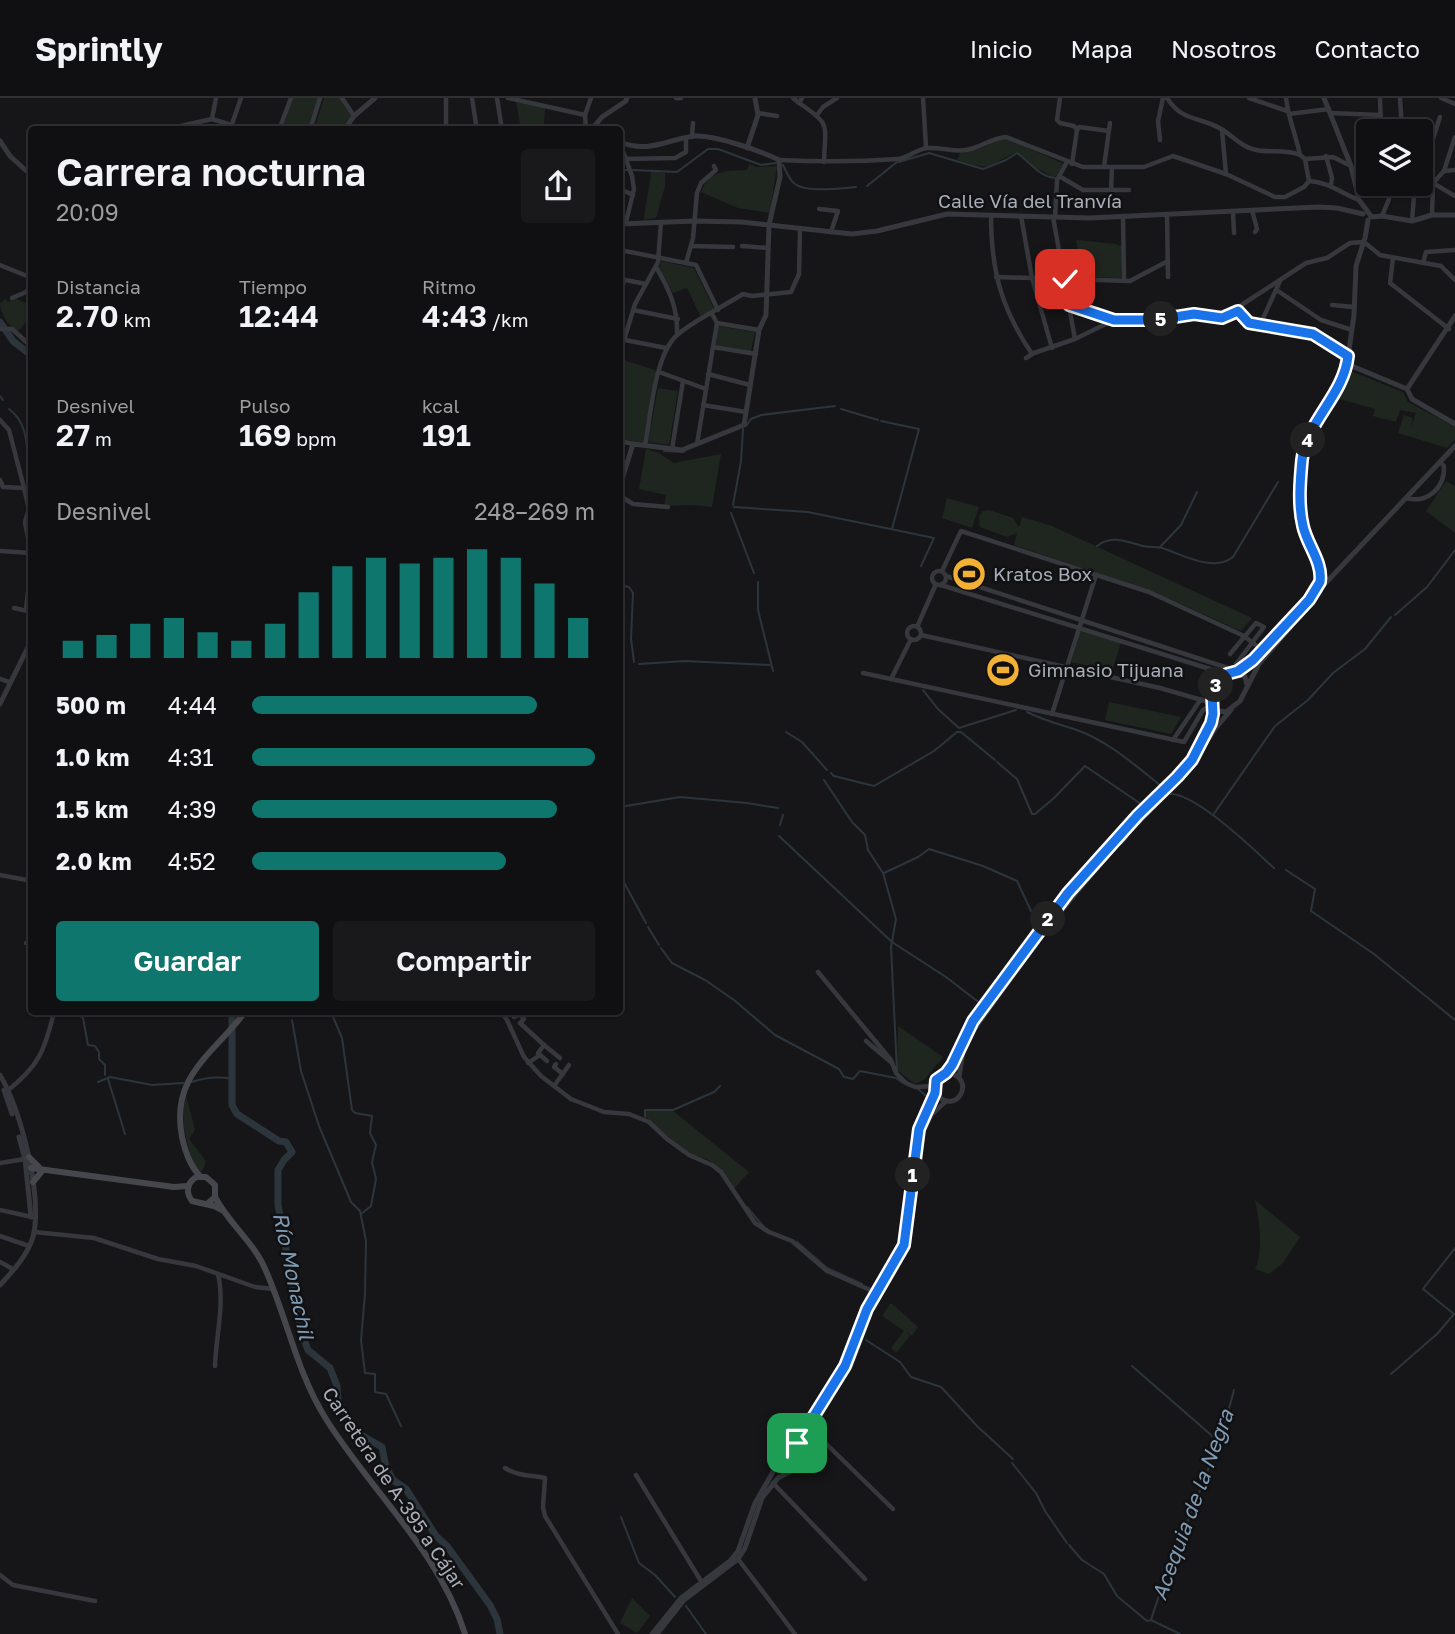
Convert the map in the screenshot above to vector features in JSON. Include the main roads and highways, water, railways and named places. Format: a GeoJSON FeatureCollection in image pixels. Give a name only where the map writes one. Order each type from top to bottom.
{"type":"FeatureCollection","features":[{"type":"Feature","properties":{"kind":"main road"},"geometry":{"type":"LineString","coordinates":[[191,1163],[189,1197],[197,1204],[207,1204],[215,1197],[216,1189],[213,1181],[200,1176],[191,1163],[180,1123],[182,1096],[189,1078],[201,1060],[243,1015]]}},
{"type":"Feature","properties":{"kind":"main road"},"geometry":{"type":"LineString","coordinates":[[27,1158],[43,1169]]}},
{"type":"Feature","properties":{"kind":"main road"},"geometry":{"type":"LineString","coordinates":[[31,1168],[174,1187],[189,1186],[200,1176]]}},
{"type":"Feature","properties":{"kind":"main road"},"geometry":{"type":"LineString","coordinates":[[33,1182],[43,1169]]}},
{"type":"Feature","properties":{"kind":"main road","name":"Carretera de A-395 a Cájar"},"geometry":{"type":"LineString","coordinates":[[215,1197],[255,1250],[273,1289],[297,1362],[314,1398],[344,1445],[437,1573],[456,1609],[465,1634]]}},
{"type":"Feature","properties":{"kind":"main road","name":"Carretera de A-395 a Cájar"},"geometry":{"type":"LineString","coordinates":[[207,1204],[223,1211]]}},
{"type":"Feature","properties":{"kind":"waterway"},"geometry":{"type":"LineString","coordinates":[[633,170],[677,172],[708,149],[718,149],[761,165],[776,163]]}},
{"type":"Feature","properties":{"kind":"waterway"},"geometry":{"type":"LineString","coordinates":[[899,162],[929,153],[983,169],[1017,153],[1040,172],[1056,178]]}},
{"type":"Feature","properties":{"kind":"waterway"},"geometry":{"type":"LineString","coordinates":[[867,186],[897,162]]}},
{"type":"Feature","properties":{"kind":"waterway"},"geometry":{"type":"LineString","coordinates":[[783,165],[791,180],[800,187],[856,187]]}},
{"type":"Feature","properties":{"kind":"waterway","name":"Río Monachil"},"geometry":{"type":"LineString","coordinates":[[0,322],[13,341],[28,353]]}},
{"type":"Feature","properties":{"kind":"waterway"},"geometry":{"type":"LineString","coordinates":[[0,396],[3,400]]}},
{"type":"Feature","properties":{"kind":"waterway"},"geometry":{"type":"LineString","coordinates":[[746,426],[751,419],[761,415],[835,406]]}},
{"type":"Feature","properties":{"kind":"waterway"},"geometry":{"type":"LineString","coordinates":[[9,409],[22,424],[28,457]]}},
{"type":"Feature","properties":{"kind":"waterway"},"geometry":{"type":"LineString","coordinates":[[841,409],[878,420]]}},
{"type":"Feature","properties":{"kind":"waterway"},"geometry":{"type":"LineString","coordinates":[[881,421],[919,429],[892,529]]}},
{"type":"Feature","properties":{"kind":"waterway"},"geometry":{"type":"LineString","coordinates":[[733,505],[741,461],[743,429]]}},
{"type":"Feature","properties":{"kind":"waterway"},"geometry":{"type":"LineString","coordinates":[[664,451],[684,452]]}},
{"type":"Feature","properties":{"kind":"waterway"},"geometry":{"type":"LineString","coordinates":[[1097,546],[1108,540],[1119,540],[1162,548],[1208,563],[1225,561],[1233,557],[1278,482]]}},
{"type":"Feature","properties":{"kind":"waterway"},"geometry":{"type":"LineString","coordinates":[[1160,547],[1181,525],[1197,492]]}},
{"type":"Feature","properties":{"kind":"waterway"},"geometry":{"type":"LineString","coordinates":[[734,507],[808,512],[934,538],[921,566]]}},
{"type":"Feature","properties":{"kind":"waterway"},"geometry":{"type":"LineString","coordinates":[[731,513],[754,573]]}},
{"type":"Feature","properties":{"kind":"waterway"},"geometry":{"type":"LineString","coordinates":[[1395,615],[1427,587],[1455,550]]}},
{"type":"Feature","properties":{"kind":"waterway"},"geometry":{"type":"LineString","coordinates":[[758,582],[758,610],[773,671]]}},
{"type":"Feature","properties":{"kind":"waterway"},"geometry":{"type":"LineString","coordinates":[[623,586],[629,587],[633,593],[631,639],[634,662]]}},
{"type":"Feature","properties":{"kind":"waterway"},"geometry":{"type":"LineString","coordinates":[[1213,815],[1275,726],[1308,700],[1333,673],[1365,649],[1391,617]]}},
{"type":"Feature","properties":{"kind":"waterway"},"geometry":{"type":"LineString","coordinates":[[639,664],[685,661],[770,665]]}},
{"type":"Feature","properties":{"kind":"waterway"},"geometry":{"type":"LineString","coordinates":[[923,690],[938,709],[959,728],[1016,710]]}},
{"type":"Feature","properties":{"kind":"waterway"},"geometry":{"type":"LineString","coordinates":[[1027,712],[1098,740],[1161,786]]}},
{"type":"Feature","properties":{"kind":"waterway"},"geometry":{"type":"LineString","coordinates":[[786,732],[802,742],[827,770]]}},
{"type":"Feature","properties":{"kind":"waterway"},"geometry":{"type":"LineString","coordinates":[[831,773],[874,786],[934,751],[957,732],[961,732],[995,760]]}},
{"type":"Feature","properties":{"kind":"waterway"},"geometry":{"type":"LineString","coordinates":[[997,762],[1017,779],[1032,814],[1054,798],[1085,766],[1141,804]]}},
{"type":"Feature","properties":{"kind":"waterway"},"geometry":{"type":"LineString","coordinates":[[824,780],[852,822],[865,835],[868,850],[883,873],[896,919],[891,947],[897,1071]]}},
{"type":"Feature","properties":{"kind":"waterway"},"geometry":{"type":"LineString","coordinates":[[1170,794],[1181,796],[1209,812],[1274,868]]}},
{"type":"Feature","properties":{"kind":"waterway"},"geometry":{"type":"LineString","coordinates":[[623,806],[680,797],[778,808]]}},
{"type":"Feature","properties":{"kind":"waterway"},"geometry":{"type":"LineString","coordinates":[[780,825],[783,815]]}},
{"type":"Feature","properties":{"kind":"waterway"},"geometry":{"type":"LineString","coordinates":[[779,836],[892,942],[946,977],[981,1004]]}},
{"type":"Feature","properties":{"kind":"waterway"},"geometry":{"type":"LineString","coordinates":[[1121,844],[1127,838]]}},
{"type":"Feature","properties":{"kind":"waterway"},"geometry":{"type":"LineString","coordinates":[[884,873],[929,849],[983,866],[1017,881],[1031,911],[1041,921]]}},
{"type":"Feature","properties":{"kind":"waterway"},"geometry":{"type":"LineString","coordinates":[[1286,870],[1315,889],[1311,911],[1374,954],[1455,1020]]}},
{"type":"Feature","properties":{"kind":"waterway"},"geometry":{"type":"LineString","coordinates":[[623,881],[646,923]]}},
{"type":"Feature","properties":{"kind":"waterway"},"geometry":{"type":"LineString","coordinates":[[648,927],[659,945]]}},
{"type":"Feature","properties":{"kind":"waterway"},"geometry":{"type":"LineString","coordinates":[[661,948],[672,963],[705,980],[734,1000],[775,1035],[839,1069],[844,1077],[853,1079],[860,1071],[896,1078],[903,1083]]}},
{"type":"Feature","properties":{"kind":"waterway"},"geometry":{"type":"LineString","coordinates":[[80,1015],[83,1018],[88,1045],[95,1046],[99,1052],[99,1059],[105,1065],[105,1075]]}},
{"type":"Feature","properties":{"kind":"waterway","name":"Río Monachil"},"geometry":{"type":"LineString","coordinates":[[232,1015],[232,1105],[237,1114],[279,1141],[286,1142],[292,1152],[278,1170],[278,1205],[301,1331],[308,1350],[330,1368],[337,1386],[338,1401],[356,1432],[382,1447],[386,1467],[393,1480],[406,1489],[436,1536],[447,1546],[490,1605],[500,1634]]}},
{"type":"Feature","properties":{"kind":"waterway"},"geometry":{"type":"LineString","coordinates":[[332,1015],[342,1038],[352,1110],[372,1116],[370,1133],[376,1145],[372,1162],[376,1179],[371,1206],[361,1214]]}},
{"type":"Feature","properties":{"kind":"waterway"},"geometry":{"type":"LineString","coordinates":[[292,1020],[301,1071],[319,1126],[351,1202],[360,1211],[366,1241],[361,1340],[365,1373],[375,1374],[375,1392],[386,1394],[401,1426]]}},
{"type":"Feature","properties":{"kind":"waterway"},"geometry":{"type":"LineString","coordinates":[[98,1082],[110,1077],[152,1085],[183,1083]]}},
{"type":"Feature","properties":{"kind":"waterway"},"geometry":{"type":"LineString","coordinates":[[192,1082],[212,1077],[232,1079]]}},
{"type":"Feature","properties":{"kind":"waterway"},"geometry":{"type":"LineString","coordinates":[[108,1079],[125,1134]]}},
{"type":"Feature","properties":{"kind":"waterway"},"geometry":{"type":"LineString","coordinates":[[645,1117],[645,1110],[673,1110],[714,1092],[720,1086]]}},
{"type":"Feature","properties":{"kind":"waterway"},"geometry":{"type":"LineString","coordinates":[[918,1089],[925,1095]]}},
{"type":"Feature","properties":{"kind":"waterway"},"geometry":{"type":"LineString","coordinates":[[747,1207],[764,1227]]}},
{"type":"Feature","properties":{"kind":"waterway"},"geometry":{"type":"LineString","coordinates":[[797,1242],[827,1268],[862,1284]]}},
{"type":"Feature","properties":{"kind":"waterway"},"geometry":{"type":"LineString","coordinates":[[1391,1374],[1437,1334],[1454,1314],[1423,1289],[1455,1248]]}},
{"type":"Feature","properties":{"kind":"waterway"},"geometry":{"type":"LineString","coordinates":[[866,1340],[900,1362],[911,1377],[941,1387],[977,1426],[1013,1459]]}},
{"type":"Feature","properties":{"kind":"waterway"},"geometry":{"type":"LineString","coordinates":[[1132,1366],[1218,1441]]}},
{"type":"Feature","properties":{"kind":"waterway","name":"Acequia de la Negra"},"geometry":{"type":"LineString","coordinates":[[1151,1620],[1216,1448],[1234,1390]]}},
{"type":"Feature","properties":{"kind":"waterway"},"geometry":{"type":"LineString","coordinates":[[1012,1463],[1036,1493],[1067,1543]]}},
{"type":"Feature","properties":{"kind":"waterway"},"geometry":{"type":"LineString","coordinates":[[621,1517],[639,1563],[655,1575],[675,1597]]}},
{"type":"Feature","properties":{"kind":"waterway"},"geometry":{"type":"LineString","coordinates":[[1069,1545],[1082,1560],[1104,1574],[1117,1596],[1147,1621],[1151,1620],[1180,1634]]}},
{"type":"Feature","properties":{"kind":"waterway"},"geometry":{"type":"LineString","coordinates":[[686,1606],[706,1634]]}},
{"type":"Feature","properties":{"kind":"place","name":"Kratos Box"},"geometry":{"type":"Point","coordinates":[969,574]}},
{"type":"Feature","properties":{"kind":"place","name":"Gimnasio Tijuana"},"geometry":{"type":"Point","coordinates":[1003,670]}}]}
